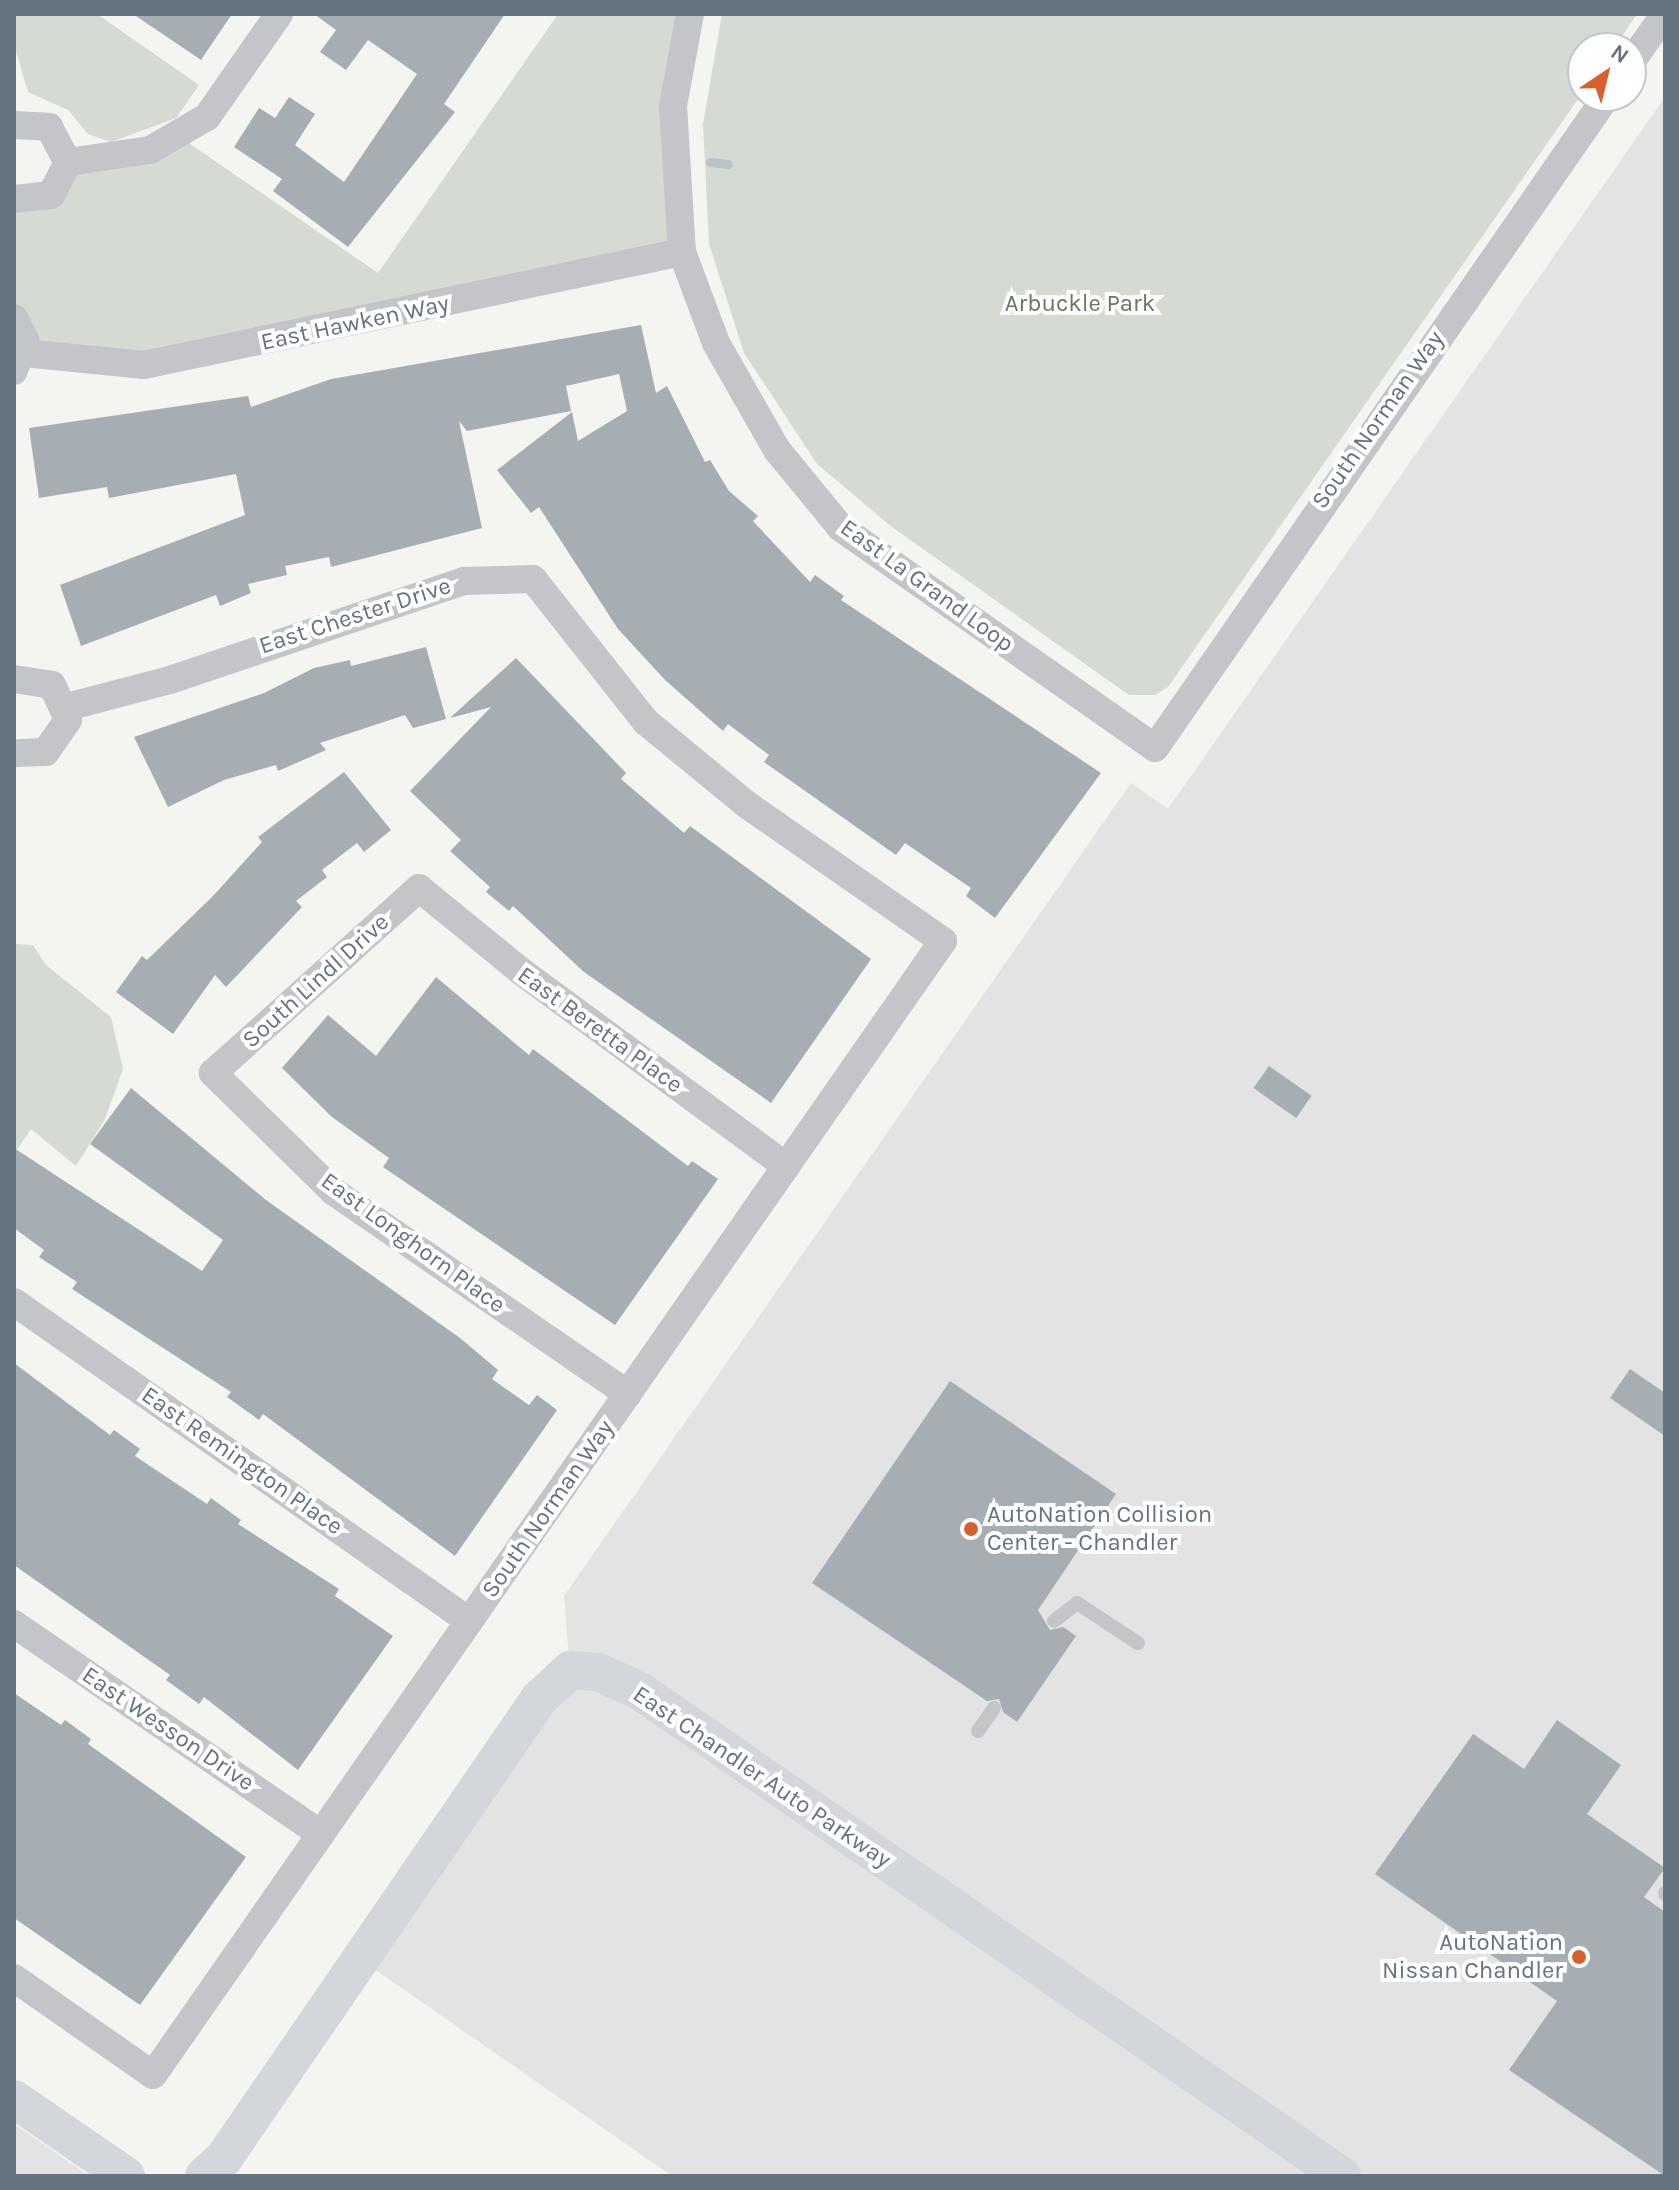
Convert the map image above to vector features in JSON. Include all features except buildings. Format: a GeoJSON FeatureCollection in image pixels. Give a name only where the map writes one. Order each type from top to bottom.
{"type":"FeatureCollection","features":[{"type":"Feature","properties":{"kind":"street"},"geometry":{"type":"LineString","coordinates":[[68,162],[150,150],[207,117],[279,14]]}},
{"type":"Feature","properties":{"kind":"street","name":"East La Grand Loop"},"geometry":{"type":"LineString","coordinates":[[690,14],[673,106],[682,252],[723,356],[777,450],[841,528],[1155,748]]}},
{"type":"Feature","properties":{"kind":"street"},"geometry":{"type":"LineString","coordinates":[[1647,39],[1665,14]]}},
{"type":"Feature","properties":{"kind":"street","name":"South Norman Way"},"geometry":{"type":"LineString","coordinates":[[1155,748],[1596,112]]}},
{"type":"Feature","properties":{"kind":"street"},"geometry":{"type":"LineString","coordinates":[[14,125],[49,127],[68,162]]}},
{"type":"Feature","properties":{"kind":"street"},"geometry":{"type":"LineString","coordinates":[[14,199],[51,195],[68,162]]}},
{"type":"Feature","properties":{"kind":"street","name":"East Hawken Way"},"geometry":{"type":"LineString","coordinates":[[19,362],[144,365],[682,252]]}},
{"type":"Feature","properties":{"kind":"street"},"geometry":{"type":"LineString","coordinates":[[14,318],[19,362]]}},
{"type":"Feature","properties":{"kind":"street","name":"East Chester Drive"},"geometry":{"type":"LineString","coordinates":[[67,707],[170,680],[464,581],[533,579],[646,722],[746,804],[943,941]]}},
{"type":"Feature","properties":{"kind":"street"},"geometry":{"type":"LineString","coordinates":[[14,679],[40,679],[67,707],[57,744],[33,755],[14,753]]}},
{"type":"Feature","properties":{"kind":"street","name":"South Lindl Drive"},"geometry":{"type":"LineString","coordinates":[[213,1073],[419,888]]}},
{"type":"Feature","properties":{"kind":"street","name":"East Beretta Place"},"geometry":{"type":"LineString","coordinates":[[419,888],[522,972],[786,1166]]}},
{"type":"Feature","properties":{"kind":"street","name":"South Norman Way"},"geometry":{"type":"LineString","coordinates":[[14,1978],[153,2075],[943,941]]}},
{"type":"Feature","properties":{"kind":"street","name":"East Longhorn Place"},"geometry":{"type":"LineString","coordinates":[[213,1073],[334,1192],[628,1394]]}},
{"type":"Feature","properties":{"kind":"street","name":"East Remington Place"},"geometry":{"type":"LineString","coordinates":[[14,1302],[469,1621]]}},
{"type":"Feature","properties":{"kind":"street","name":"East Wesson Drive"},"geometry":{"type":"LineString","coordinates":[[14,1624],[321,1834]]}},
{"type":"Feature","properties":{"kind":"street","name":"East Chandler Auto Parkway"},"geometry":{"type":"LineString","coordinates":[[204,2176],[224,2158],[539,1699],[570,1670],[598,1672],[640,1691],[1342,2176]]}},
{"type":"Feature","properties":{"kind":"street"},"geometry":{"type":"LineString","coordinates":[[14,2099],[126,2176]]}},
{"type":"Feature","properties":{"kind":"lane"},"geometry":{"type":"LineString","coordinates":[[1054,1621],[1077,1603],[1138,1643]]}},
{"type":"Feature","properties":{"kind":"lane"},"geometry":{"type":"LineString","coordinates":[[978,1731],[994,1708]]}},
{"type":"Feature","properties":{"kind":"shaded area"},"geometry":{"type":"Polygon","coordinates":[[[1665,97],[1665,2176],[672,2176],[360,1959],[570,1670],[564,1596],[1131,783],[1168,809],[1665,97]]]}},
{"type":"Feature","properties":{"kind":"shaded area"},"geometry":{"type":"Polygon","coordinates":[[[14,2124],[88,2175],[89,2176],[14,2176],[14,2124]]]}},
{"type":"Feature","properties":{"kind":"green space"},"geometry":{"type":"Polygon","coordinates":[[[14,14],[97,14],[199,85],[176,118],[111,142],[88,134],[68,110],[28,92],[14,44],[14,14]]]}},
{"type":"Feature","properties":{"kind":"green space"},"geometry":{"type":"Polygon","coordinates":[[[558,14],[690,14],[682,252],[144,365],[24,353],[14,318],[14,199],[177,135],[378,273],[558,14]]]}},
{"type":"Feature","properties":{"kind":"green space","name":"Arbuckle Park"},"geometry":{"type":"Polygon","coordinates":[[[722,14],[1637,14],[1625,32],[1567,32],[1569,112],[1168,687],[1155,695],[1129,695],[892,527],[817,464],[744,353],[709,244],[703,124],[722,14]]]}},
{"type":"Feature","properties":{"kind":"green space"},"geometry":{"type":"Polygon","coordinates":[[[14,944],[33,945],[46,965],[111,1017],[123,1069],[105,1119],[76,1166],[31,1129],[14,1154],[14,944]]]}},
{"type":"Feature","properties":{"kind":"waterway"},"geometry":{"type":"LineString","coordinates":[[710,162],[728,164]]}},
{"type":"Feature","properties":{"kind":"place","name":"AutoNation Collision Center - Chandler"},"geometry":{"type":"Point","coordinates":[971,1529]}},
{"type":"Feature","properties":{"kind":"place","name":"AutoNation Nissan Chandler"},"geometry":{"type":"Point","coordinates":[1579,1957]}}]}
